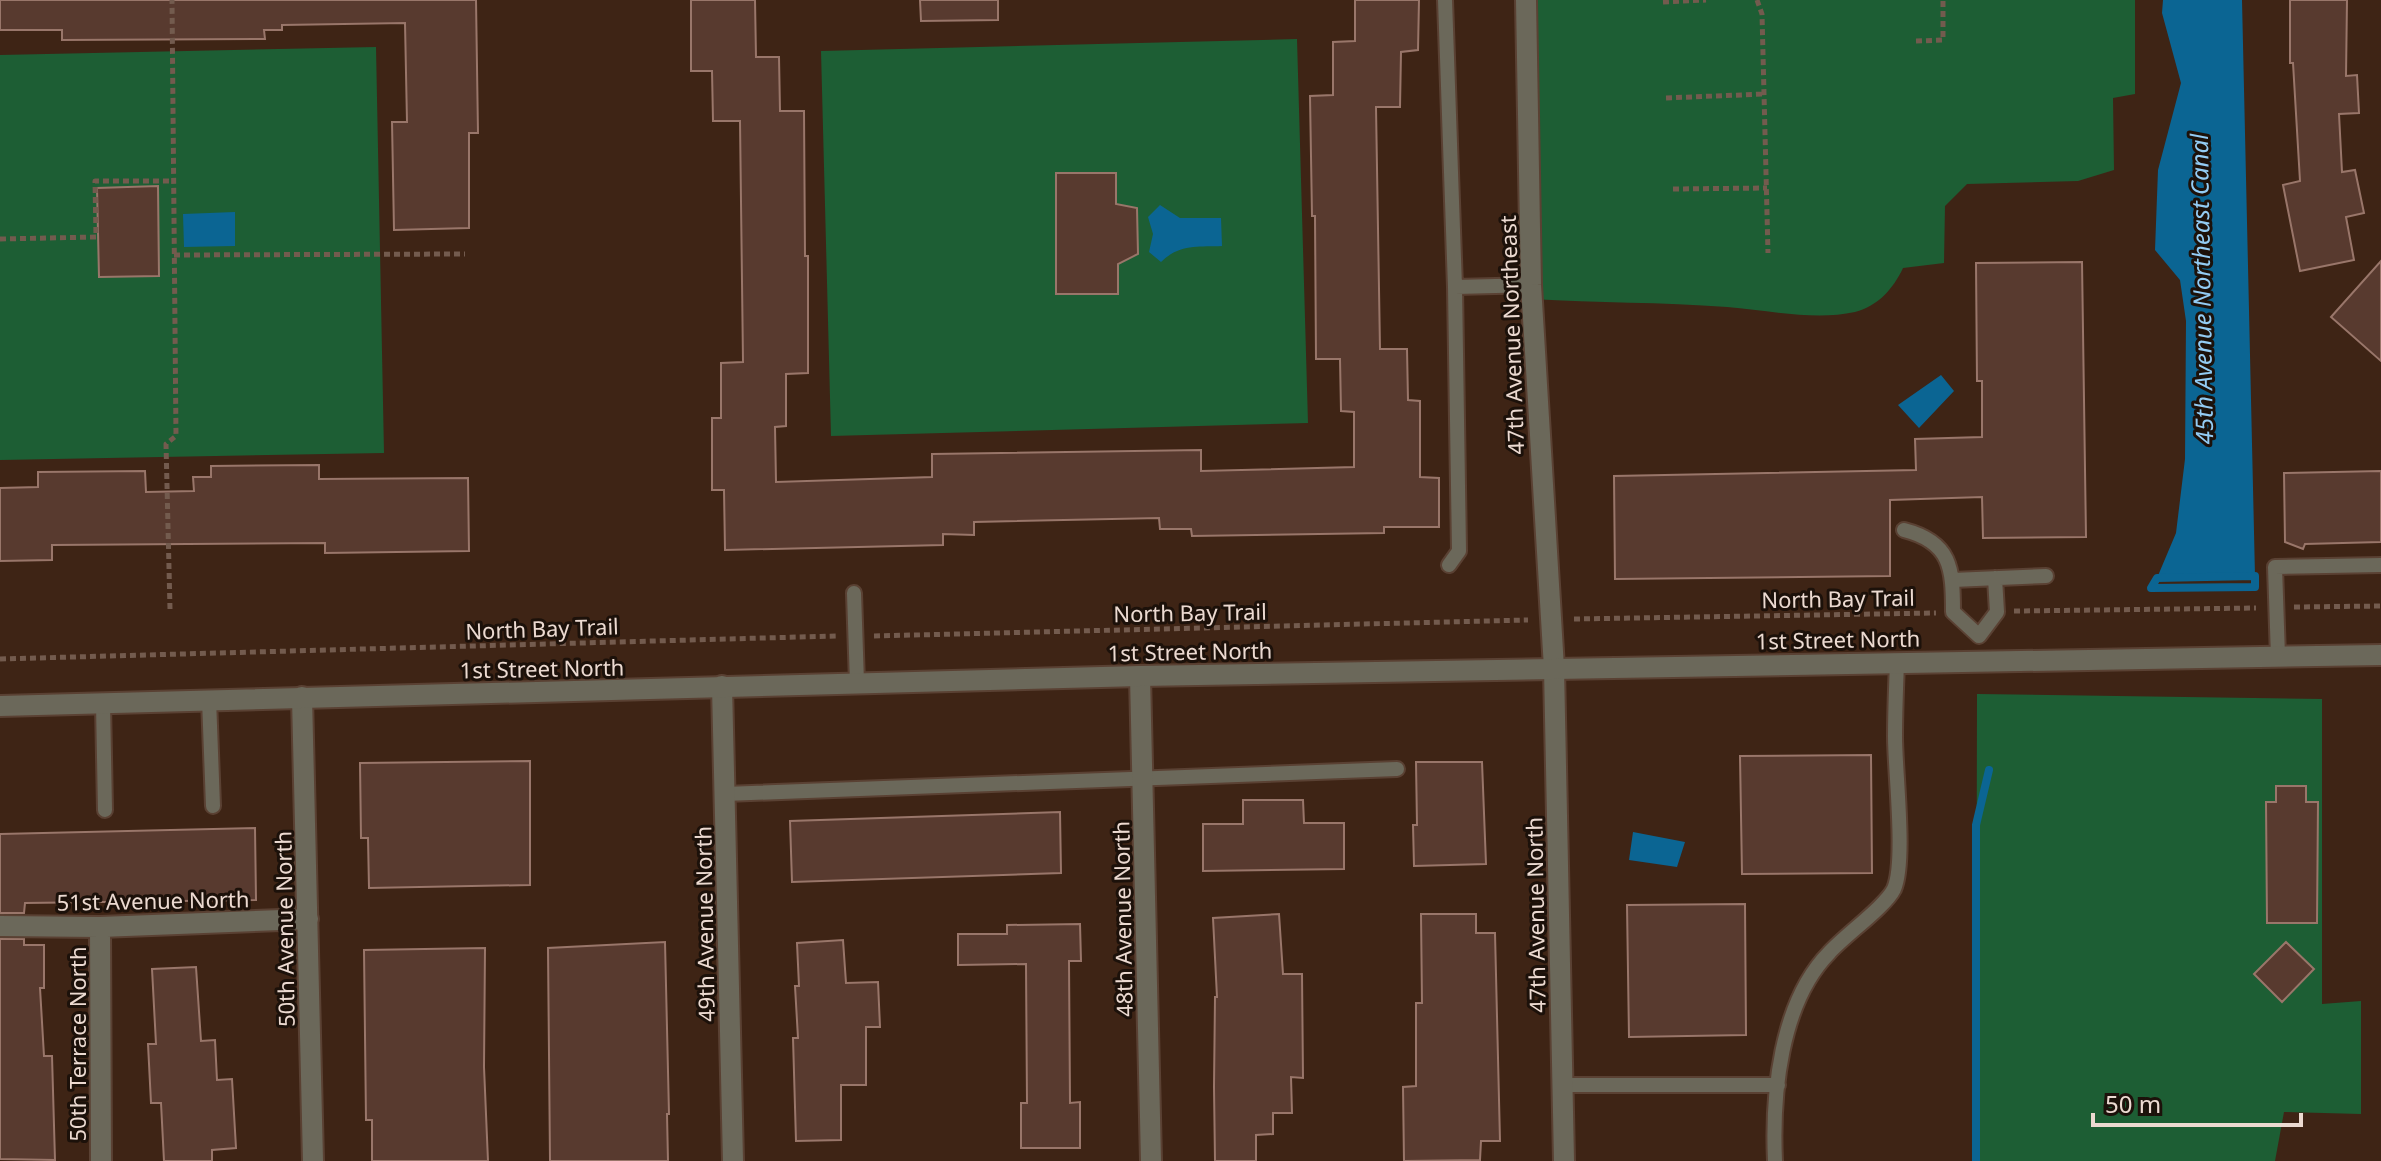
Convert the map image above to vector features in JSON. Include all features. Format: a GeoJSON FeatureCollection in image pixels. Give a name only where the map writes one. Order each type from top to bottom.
{"type":"FeatureCollection","features":[{"type":"Feature","properties":{"kind":"street","name":"47th Avenue Northeast"},"geometry":{"type":"LineString","coordinates":[[1526,0],[1531,285],[1554,668]]}},
{"type":"Feature","properties":{"kind":"street","name":"1st Street North"},"geometry":{"type":"LineString","coordinates":[[0,706],[1140,676],[2381,655]]}},
{"type":"Feature","properties":{"kind":"street","name":"47th Avenue North"},"geometry":{"type":"LineString","coordinates":[[1554,668],[1564,1161]]}},
{"type":"Feature","properties":{"kind":"street","name":"48th Avenue North"},"geometry":{"type":"LineString","coordinates":[[1140,676],[1151,1161]]}},
{"type":"Feature","properties":{"kind":"street","name":"49th Avenue North"},"geometry":{"type":"LineString","coordinates":[[722,686],[733,1161]]}},
{"type":"Feature","properties":{"kind":"street","name":"50th Avenue North"},"geometry":{"type":"LineString","coordinates":[[302,697],[313,1161]]}},
{"type":"Feature","properties":{"kind":"street","name":"51st Avenue North"},"geometry":{"type":"LineString","coordinates":[[0,926],[100,927],[308,919]]}},
{"type":"Feature","properties":{"kind":"street","name":"50th Terrace North"},"geometry":{"type":"LineString","coordinates":[[100,927],[101,1161]]}},
{"type":"Feature","properties":{"kind":"lane"},"geometry":{"type":"LineString","coordinates":[[1445,0],[1455,287],[1459,551],[1449,565]]}},
{"type":"Feature","properties":{"kind":"lane"},"geometry":{"type":"LineString","coordinates":[[1455,287],[1531,285]]}},
{"type":"Feature","properties":{"kind":"lane"},"geometry":{"type":"LineString","coordinates":[[1904,530],[1923,535],[1942,548],[1953,580],[1953,612],[1979,636]]}},
{"type":"Feature","properties":{"kind":"lane"},"geometry":{"type":"LineString","coordinates":[[2278,657],[2274,571],[2278,566],[2381,565]]}},
{"type":"Feature","properties":{"kind":"lane"},"geometry":{"type":"LineString","coordinates":[[1953,580],[2046,576]]}},
{"type":"Feature","properties":{"kind":"lane"},"geometry":{"type":"LineString","coordinates":[[1980,660],[1979,636],[1997,612],[1995,578]]}},
{"type":"Feature","properties":{"kind":"lane"},"geometry":{"type":"LineString","coordinates":[[854,593],[857,683]]}},
{"type":"Feature","properties":{"kind":"lane"},"geometry":{"type":"LineString","coordinates":[[1775,1161],[1774,1121],[1780,1063],[1794,1012],[1815,967],[1846,935],[1885,904],[1895,886],[1899,846],[1895,736],[1897,663]]}},
{"type":"Feature","properties":{"kind":"lane"},"geometry":{"type":"LineString","coordinates":[[209,699],[213,806]]}},
{"type":"Feature","properties":{"kind":"lane"},"geometry":{"type":"LineString","coordinates":[[103,703],[105,810]]}},
{"type":"Feature","properties":{"kind":"lane"},"geometry":{"type":"LineString","coordinates":[[725,794],[1397,769]]}},
{"type":"Feature","properties":{"kind":"lane"},"geometry":{"type":"LineString","coordinates":[[1562,1085],[1778,1085]]}},
{"type":"Feature","properties":{"kind":"path"},"geometry":{"type":"LineString","coordinates":[[170,609],[166,444],[176,436],[172,0]]}},
{"type":"Feature","properties":{"kind":"path"},"geometry":{"type":"LineString","coordinates":[[1663,2],[1706,0]]}},
{"type":"Feature","properties":{"kind":"path"},"geometry":{"type":"LineString","coordinates":[[1757,0],[1762,14],[1768,253]]}},
{"type":"Feature","properties":{"kind":"path"},"geometry":{"type":"LineString","coordinates":[[1916,41],[1943,40],[1943,0]]}},
{"type":"Feature","properties":{"kind":"path"},"geometry":{"type":"LineString","coordinates":[[1666,98],[1764,94]]}},
{"type":"Feature","properties":{"kind":"path"},"geometry":{"type":"LineString","coordinates":[[0,239],[96,237],[95,181],[173,181]]}},
{"type":"Feature","properties":{"kind":"path"},"geometry":{"type":"LineString","coordinates":[[1673,189],[1767,188]]}},
{"type":"Feature","properties":{"kind":"path"},"geometry":{"type":"LineString","coordinates":[[174,255],[465,254]]}},
{"type":"Feature","properties":{"kind":"path"},"geometry":{"type":"LineString","coordinates":[[1997,612],[2381,606]]}},
{"type":"Feature","properties":{"kind":"path","name":"North Bay Trail"},"geometry":{"type":"LineString","coordinates":[[0,659],[1953,612]]}},
{"type":"Feature","properties":{"kind":"green space"},"geometry":{"type":"Polygon","coordinates":[[[1526,0],[2135,0],[2135,94],[2113,98],[2114,170],[2078,181],[1967,184],[1945,206],[1944,263],[1903,268],[1884,296],[1871,306],[1855,312],[1807,315],[1703,305],[1532,299],[1526,0]]]}},
{"type":"Feature","properties":{"kind":"green space"},"geometry":{"type":"Polygon","coordinates":[[[1297,39],[1308,423],[831,436],[821,51],[1297,39]]]}},
{"type":"Feature","properties":{"kind":"green space"},"geometry":{"type":"Polygon","coordinates":[[[376,47],[384,453],[0,460],[0,55],[376,47]]]}},
{"type":"Feature","properties":{"kind":"green space"},"geometry":{"type":"Polygon","coordinates":[[[1977,694],[2322,699],[2322,1004],[2361,1001],[2361,1114],[2284,1112],[2275,1161],[1976,1161],[1977,694]]]}},
{"type":"Feature","properties":{"kind":"water","name":"45th Avenue Northeast Canal"},"geometry":{"type":"Polygon","coordinates":[[[2163,0],[2242,0],[2255,576],[2157,578],[2176,533],[2185,459],[2186,321],[2180,280],[2155,250],[2158,170],[2181,83],[2162,13],[2163,0]]]}},
{"type":"Feature","properties":{"kind":"water"},"geometry":{"type":"Polygon","coordinates":[[[1160,205],[1180,218],[1221,218],[1222,246],[1182,249],[1161,262],[1149,252],[1153,234],[1148,217],[1160,205]]]}},
{"type":"Feature","properties":{"kind":"water"},"geometry":{"type":"Polygon","coordinates":[[[235,212],[235,246],[184,247],[183,214],[235,212]]]}},
{"type":"Feature","properties":{"kind":"water"},"geometry":{"type":"Polygon","coordinates":[[[1941,375],[1954,391],[1919,428],[1898,405],[1941,375]]]}},
{"type":"Feature","properties":{"kind":"water"},"geometry":{"type":"Polygon","coordinates":[[[1633,832],[1685,842],[1677,867],[1629,860],[1633,832]]]}},
{"type":"Feature","properties":{"kind":"building"},"geometry":{"type":"Polygon","coordinates":[[[0,0],[476,0],[478,133],[469,133],[469,228],[394,230],[392,122],[407,122],[405,23],[282,25],[282,30],[264,30],[265,39],[62,40],[62,30],[0,30],[0,0]]]}},
{"type":"Feature","properties":{"kind":"building"},"geometry":{"type":"Polygon","coordinates":[[[691,0],[755,0],[756,57],[779,57],[780,111],[804,111],[808,373],[786,374],[786,426],[775,427],[776,482],[932,477],[932,454],[1201,450],[1201,471],[1354,467],[1354,412],[1341,411],[1340,359],[1316,359],[1310,96],[1333,95],[1333,42],[1355,41],[1355,0],[1419,0],[1418,50],[1401,52],[1400,107],[1376,107],[1380,349],[1407,349],[1408,400],[1420,401],[1420,477],[1439,478],[1439,527],[1384,527],[1384,533],[1192,536],[1191,529],[1160,529],[1159,518],[974,522],[974,535],[943,534],[943,545],[725,550],[724,490],[712,490],[712,418],[721,418],[721,363],[743,362],[740,121],[713,121],[712,71],[691,71],[691,0]]]}},
{"type":"Feature","properties":{"kind":"building"},"geometry":{"type":"Polygon","coordinates":[[[920,0],[998,0],[998,20],[921,21],[920,0]]]}},
{"type":"Feature","properties":{"kind":"building"},"geometry":{"type":"Polygon","coordinates":[[[2290,0],[2347,0],[2346,76],[2357,75],[2359,113],[2339,114],[2342,172],[2355,170],[2364,213],[2346,217],[2354,260],[2300,271],[2283,185],[2300,181],[2293,63],[2290,63],[2290,0]]]}},
{"type":"Feature","properties":{"kind":"building"},"geometry":{"type":"Polygon","coordinates":[[[1056,173],[1116,173],[1116,204],[1137,208],[1138,254],[1118,264],[1118,294],[1056,294],[1056,173]]]}},
{"type":"Feature","properties":{"kind":"building"},"geometry":{"type":"Polygon","coordinates":[[[158,186],[159,276],[99,277],[97,188],[158,186]]]}},
{"type":"Feature","properties":{"kind":"building"},"geometry":{"type":"Polygon","coordinates":[[[2381,261],[2381,361],[2331,317],[2381,261]]]}},
{"type":"Feature","properties":{"kind":"building"},"geometry":{"type":"Polygon","coordinates":[[[2082,262],[2086,537],[1983,538],[1982,497],[1890,500],[1890,576],[1615,579],[1614,476],[1916,470],[1915,439],[1982,437],[1982,381],[1977,381],[1976,263],[2082,262]]]}},
{"type":"Feature","properties":{"kind":"building"},"geometry":{"type":"Polygon","coordinates":[[[319,465],[319,479],[468,478],[469,551],[325,553],[325,543],[52,545],[52,560],[0,561],[0,488],[38,487],[38,472],[145,471],[146,492],[194,491],[193,477],[211,477],[211,466],[319,465]]]}},
{"type":"Feature","properties":{"kind":"building"},"geometry":{"type":"Polygon","coordinates":[[[2381,471],[2381,542],[2305,544],[2303,549],[2285,542],[2284,473],[2381,471]]]}},
{"type":"Feature","properties":{"kind":"building"},"geometry":{"type":"Polygon","coordinates":[[[1871,755],[1872,873],[1742,874],[1740,756],[1871,755]]]}},
{"type":"Feature","properties":{"kind":"building"},"geometry":{"type":"Polygon","coordinates":[[[530,761],[530,885],[369,888],[368,838],[361,838],[360,763],[530,761]]]}},
{"type":"Feature","properties":{"kind":"building"},"geometry":{"type":"Polygon","coordinates":[[[1416,762],[1482,762],[1486,864],[1414,866],[1416,762]]]}},
{"type":"Feature","properties":{"kind":"building"},"geometry":{"type":"Polygon","coordinates":[[[2276,786],[2306,786],[2306,802],[2318,802],[2317,923],[2267,923],[2266,802],[2276,802],[2276,786]]]}},
{"type":"Feature","properties":{"kind":"building"},"geometry":{"type":"Polygon","coordinates":[[[1243,800],[1303,800],[1304,823],[1344,823],[1344,869],[1203,871],[1203,824],[1243,824],[1243,800]]]}},
{"type":"Feature","properties":{"kind":"building"},"geometry":{"type":"Polygon","coordinates":[[[1060,812],[1061,873],[792,882],[790,821],[1060,812]]]}},
{"type":"Feature","properties":{"kind":"building"},"geometry":{"type":"Polygon","coordinates":[[[255,828],[256,900],[25,903],[24,913],[0,913],[0,834],[255,828]]]}},
{"type":"Feature","properties":{"kind":"building"},"geometry":{"type":"Polygon","coordinates":[[[1745,904],[1746,1035],[1629,1037],[1627,905],[1745,904]]]}},
{"type":"Feature","properties":{"kind":"building"},"geometry":{"type":"Polygon","coordinates":[[[1279,914],[1283,974],[1302,974],[1303,1078],[1291,1077],[1292,1113],[1273,1113],[1273,1134],[1256,1135],[1256,1161],[1215,1161],[1217,997],[1213,918],[1279,914]]]}},
{"type":"Feature","properties":{"kind":"building"},"geometry":{"type":"Polygon","coordinates":[[[1421,914],[1476,914],[1476,933],[1495,933],[1500,1141],[1481,1141],[1480,1160],[1404,1161],[1403,1087],[1416,1086],[1416,1003],[1422,1003],[1421,914]]]}},
{"type":"Feature","properties":{"kind":"building"},"geometry":{"type":"Polygon","coordinates":[[[1080,924],[1081,961],[1069,961],[1070,1103],[1080,1102],[1080,1148],[1021,1148],[1021,1103],[1027,1103],[1026,964],[958,965],[958,934],[1007,934],[1007,925],[1080,924]]]}},
{"type":"Feature","properties":{"kind":"building"},"geometry":{"type":"Polygon","coordinates":[[[0,939],[24,939],[24,945],[44,945],[44,988],[40,988],[44,1056],[52,1056],[55,1160],[0,1159],[0,939]]]}},
{"type":"Feature","properties":{"kind":"building"},"geometry":{"type":"Polygon","coordinates":[[[843,940],[846,983],[878,982],[880,1027],[866,1027],[866,1085],[841,1085],[841,1140],[796,1141],[793,1038],[798,1038],[795,986],[799,986],[797,943],[843,940]]]}},
{"type":"Feature","properties":{"kind":"building"},"geometry":{"type":"Polygon","coordinates":[[[665,942],[668,1161],[550,1161],[548,948],[665,942]]]}},
{"type":"Feature","properties":{"kind":"building"},"geometry":{"type":"Polygon","coordinates":[[[2286,942],[2314,969],[2282,1002],[2254,974],[2286,942]]]}},
{"type":"Feature","properties":{"kind":"building"},"geometry":{"type":"Polygon","coordinates":[[[485,948],[484,1067],[488,1161],[372,1161],[372,1120],[366,1120],[364,950],[485,948]]]}},
{"type":"Feature","properties":{"kind":"building"},"geometry":{"type":"Polygon","coordinates":[[[196,967],[201,1041],[215,1040],[217,1080],[232,1079],[236,1148],[212,1150],[212,1161],[164,1161],[161,1103],[151,1103],[148,1044],[156,1044],[152,969],[196,967]]]}},
{"type":"Feature","properties":{"kind":"waterway"},"geometry":{"type":"LineString","coordinates":[[2255,576],[2255,587],[2151,588],[2157,578],[2255,576]]}},
{"type":"Feature","properties":{"kind":"waterway"},"geometry":{"type":"LineString","coordinates":[[1976,1161],[1976,825],[1989,770]]}}]}
